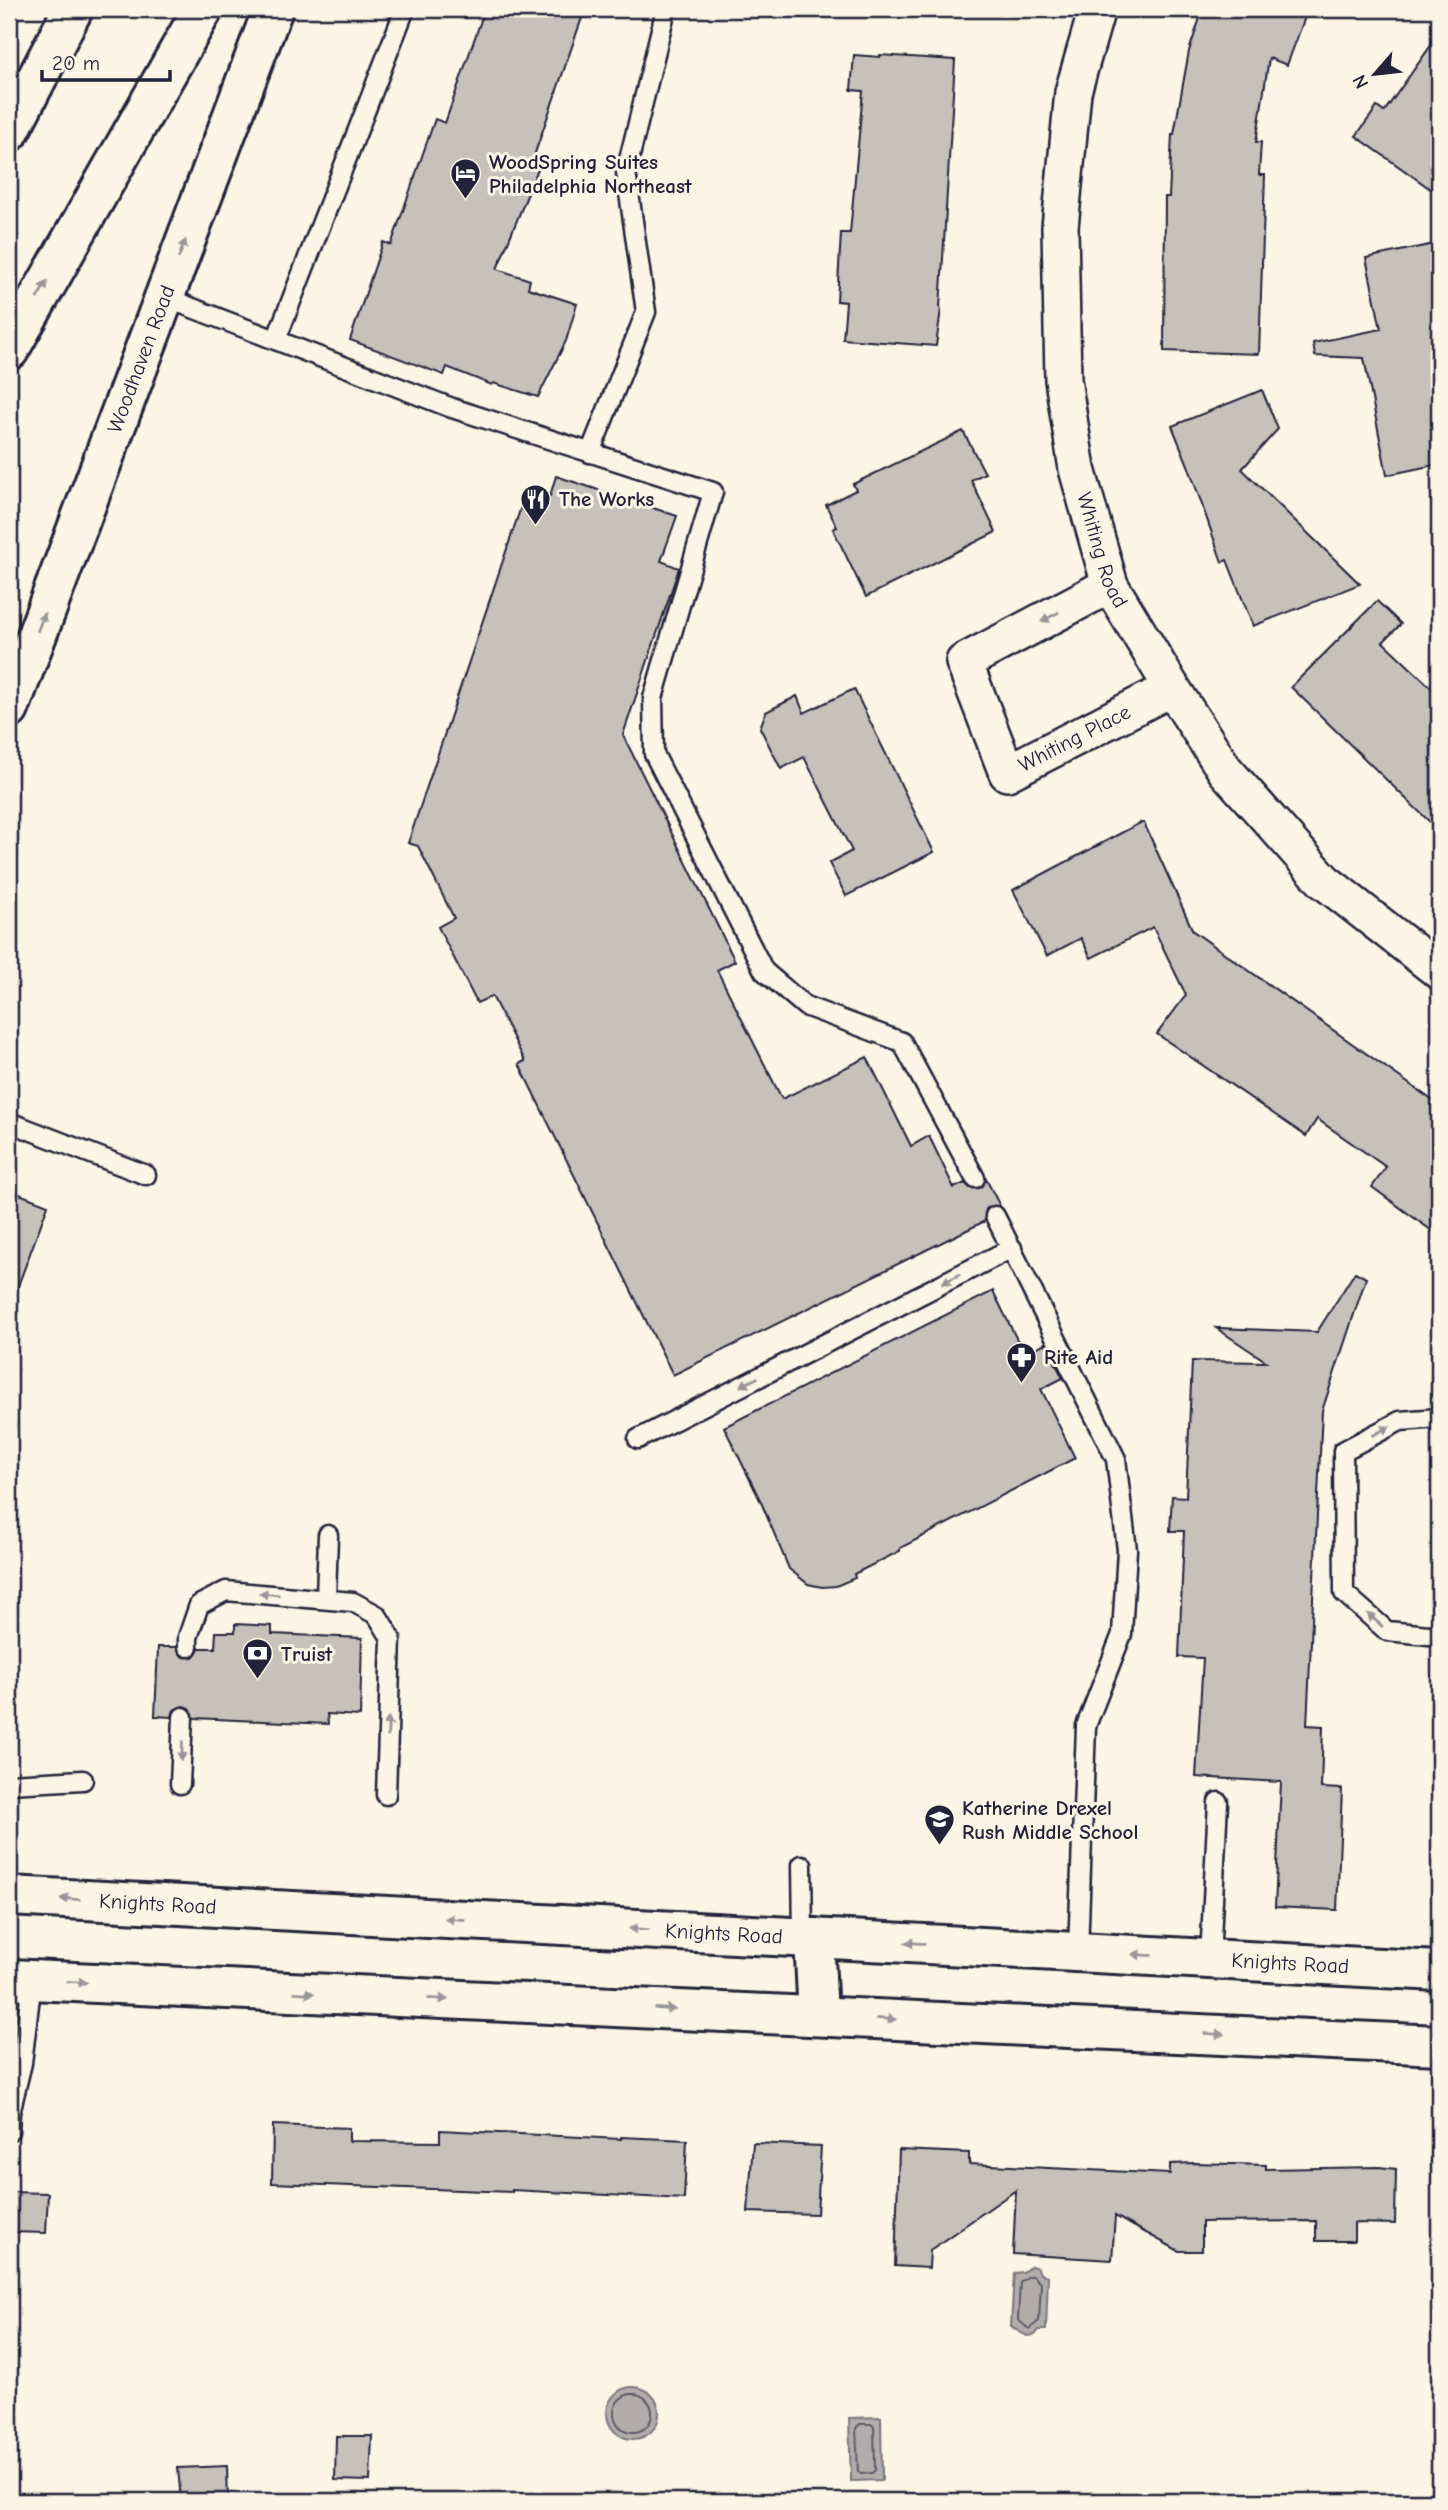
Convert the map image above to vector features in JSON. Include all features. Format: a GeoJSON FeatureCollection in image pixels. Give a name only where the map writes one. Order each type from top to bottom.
{"type":"FeatureCollection","features":[{"type":"Feature","properties":{"kind":"main road"},"geometry":{"type":"LineString","coordinates":[[9,132],[73,9]]}},
{"type":"Feature","properties":{"kind":"main road"},"geometry":{"type":"LineString","coordinates":[[9,350],[202,9]]}},
{"type":"Feature","properties":{"kind":"main road","name":"Woodhaven Road"},"geometry":{"type":"LineString","coordinates":[[9,709],[273,9]]}},
{"type":"Feature","properties":{"kind":"main road","name":"Knights Road"},"geometry":{"type":"LineString","coordinates":[[9,1896],[1439,1971]]}},
{"type":"Feature","properties":{"kind":"main road"},"geometry":{"type":"LineString","coordinates":[[808,1938],[818,2016]]}},
{"type":"Feature","properties":{"kind":"main road"},"geometry":{"type":"LineString","coordinates":[[20,1979],[1439,2045]]}},
{"type":"Feature","properties":{"kind":"street","name":"Whiting Road"},"geometry":{"type":"LineString","coordinates":[[1097,9],[1073,92],[1062,200],[1060,227],[1063,366],[1077,469],[1110,585],[1225,770],[1324,881],[1439,971]]}},
{"type":"Feature","properties":{"kind":"street","name":"Whiting Place"},"geometry":{"type":"LineString","coordinates":[[1110,585],[964,662],[1007,773],[1172,688]]}},
{"type":"Feature","properties":{"kind":"lane"},"geometry":{"type":"LineString","coordinates":[[276,340],[405,9]]}},
{"type":"Feature","properties":{"kind":"lane"},"geometry":{"type":"LineString","coordinates":[[590,453],[646,312],[626,172],[666,9]]}},
{"type":"Feature","properties":{"kind":"lane"},"geometry":{"type":"LineString","coordinates":[[164,297],[452,408],[713,492],[653,698],[654,754],[764,971],[805,1006],[902,1042],[975,1178]]}},
{"type":"Feature","properties":{"kind":"lane"},"geometry":{"type":"LineString","coordinates":[[9,1122],[146,1175]]}},
{"type":"Feature","properties":{"kind":"lane"},"geometry":{"type":"LineString","coordinates":[[995,1216],[1116,1459],[1128,1550],[1122,1633],[1086,1726],[1077,1952]]}},
{"type":"Feature","properties":{"kind":"lane"},"geometry":{"type":"LineString","coordinates":[[638,1439],[1012,1248]]}},
{"type":"Feature","properties":{"kind":"lane"},"geometry":{"type":"LineString","coordinates":[[1439,1418],[1400,1421],[1342,1451],[1344,1593],[1387,1631],[1439,1636]]}},
{"type":"Feature","properties":{"kind":"lane"},"geometry":{"type":"LineString","coordinates":[[326,1599],[328,1535]]}},
{"type":"Feature","properties":{"kind":"lane"},"geometry":{"type":"LineString","coordinates":[[188,1647],[188,1637],[199,1605],[226,1591],[353,1602],[377,1615],[391,1638],[386,1795]]}},
{"type":"Feature","properties":{"kind":"lane"},"geometry":{"type":"LineString","coordinates":[[180,1784],[183,1717]]}},
{"type":"Feature","properties":{"kind":"lane"},"geometry":{"type":"LineString","coordinates":[[9,1784],[83,1780]]}},
{"type":"Feature","properties":{"kind":"lane"},"geometry":{"type":"LineString","coordinates":[[1210,1959],[1218,1802]]}},
{"type":"Feature","properties":{"kind":"lane"},"geometry":{"type":"LineString","coordinates":[[802,1865],[808,1938]]}},
{"type":"Feature","properties":{"kind":"lane"},"geometry":{"type":"LineString","coordinates":[[9,2131],[9,2113],[23,2063],[20,1979]]}},
{"type":"Feature","properties":{"kind":"water"},"geometry":{"type":"Polygon","coordinates":[[[1031,2266],[1038,2268],[1040,2274],[1048,2276],[1046,2330],[1039,2330],[1035,2335],[1027,2336],[1011,2327],[1014,2273],[1023,2272],[1031,2266]]]}},
{"type":"Feature","properties":{"kind":"water"},"geometry":{"type":"Polygon","coordinates":[[[633,2387],[643,2389],[651,2395],[657,2403],[657,2423],[651,2431],[643,2437],[633,2439],[623,2437],[615,2431],[609,2423],[607,2413],[609,2403],[615,2395],[623,2389],[633,2387]]]}},
{"type":"Feature","properties":{"kind":"water"},"geometry":{"type":"Polygon","coordinates":[[[881,2417],[882,2480],[851,2481],[849,2418],[881,2417]]]}},
{"type":"Feature","properties":{"kind":"building","name":"WoodSpring Suites Philadelphia Northeast"},"geometry":{"type":"Polygon","coordinates":[[[485,9],[585,9],[534,156],[542,159],[497,269],[530,280],[528,288],[577,304],[566,341],[538,397],[493,383],[492,385],[447,367],[444,375],[350,340],[383,242],[391,245],[435,119],[445,123],[485,9]]]}},
{"type":"Feature","properties":{"kind":"building"},"geometry":{"type":"Polygon","coordinates":[[[1203,9],[1308,9],[1287,65],[1269,58],[1256,142],[1261,142],[1259,175],[1265,175],[1259,354],[1164,351],[1165,197],[1169,197],[1172,134],[1189,51],[1203,9]]]}},
{"type":"Feature","properties":{"kind":"building"},"geometry":{"type":"Polygon","coordinates":[[[1439,34],[1439,195],[1356,136],[1377,107],[1384,112],[1439,34]]]}},
{"type":"Feature","properties":{"kind":"building"},"geometry":{"type":"Polygon","coordinates":[[[854,55],[955,60],[941,309],[936,346],[843,339],[846,302],[837,301],[841,233],[850,233],[863,91],[851,90],[854,55]]]}},
{"type":"Feature","properties":{"kind":"building"},"geometry":{"type":"Polygon","coordinates":[[[1439,243],[1439,464],[1387,475],[1364,358],[1315,356],[1313,343],[1381,329],[1366,258],[1439,243]]]}},
{"type":"Feature","properties":{"kind":"building"},"geometry":{"type":"Polygon","coordinates":[[[1262,390],[1278,429],[1242,469],[1360,584],[1253,626],[1227,560],[1222,562],[1172,426],[1262,390]]]}},
{"type":"Feature","properties":{"kind":"building"},"geometry":{"type":"Polygon","coordinates":[[[963,431],[985,473],[971,480],[996,532],[866,597],[833,529],[837,527],[826,505],[856,490],[853,484],[963,431]]]}},
{"type":"Feature","properties":{"kind":"building"},"geometry":{"type":"Polygon","coordinates":[[[556,476],[677,516],[661,561],[679,568],[623,735],[735,961],[717,970],[782,1099],[867,1057],[911,1146],[929,1136],[954,1188],[965,1183],[970,1188],[980,1188],[986,1179],[1000,1206],[986,1209],[985,1221],[673,1375],[519,1064],[525,1061],[492,996],[477,1003],[438,927],[454,918],[418,846],[408,843],[527,489],[550,496],[556,476]]]}},
{"type":"Feature","properties":{"kind":"building"},"geometry":{"type":"Polygon","coordinates":[[[1377,601],[1401,624],[1383,642],[1439,695],[1439,831],[1291,687],[1377,601]]]}},
{"type":"Feature","properties":{"kind":"building"},"geometry":{"type":"Polygon","coordinates":[[[854,689],[934,852],[846,896],[829,863],[852,851],[804,757],[781,769],[760,728],[766,712],[797,696],[804,713],[854,689]]]}},
{"type":"Feature","properties":{"kind":"building"},"geometry":{"type":"Polygon","coordinates":[[[1144,823],[1193,931],[1439,1105],[1439,1236],[1372,1187],[1386,1167],[1317,1119],[1306,1136],[1157,1034],[1186,995],[1153,927],[1091,958],[1081,938],[1047,956],[1013,890],[1144,823]]]}},
{"type":"Feature","properties":{"kind":"building"},"geometry":{"type":"Polygon","coordinates":[[[9,1190],[48,1205],[12,1302],[9,1301],[9,1190]]]}},
{"type":"Feature","properties":{"kind":"building"},"geometry":{"type":"Polygon","coordinates":[[[1355,1272],[1366,1278],[1322,1411],[1307,1725],[1323,1726],[1321,1788],[1342,1789],[1337,1910],[1275,1907],[1281,1782],[1196,1777],[1203,1658],[1179,1657],[1184,1531],[1170,1531],[1172,1496],[1186,1497],[1192,1361],[1267,1362],[1216,1328],[1317,1332],[1355,1272]]]}},
{"type":"Feature","properties":{"kind":"building"},"geometry":{"type":"Polygon","coordinates":[[[993,1291],[1024,1354],[1045,1343],[1063,1378],[1041,1389],[1075,1458],[900,1548],[900,1551],[854,1574],[855,1578],[836,1586],[808,1584],[789,1569],[761,1502],[724,1427],[993,1291]]]}},
{"type":"Feature","properties":{"kind":"building","name":"Truist"},"geometry":{"type":"Polygon","coordinates":[[[235,1624],[272,1626],[272,1634],[362,1638],[360,1716],[327,1714],[328,1724],[194,1718],[190,1708],[183,1706],[174,1710],[172,1717],[155,1716],[158,1647],[177,1647],[182,1656],[193,1657],[199,1648],[215,1648],[216,1632],[235,1632],[235,1624]]]}},
{"type":"Feature","properties":{"kind":"building"},"geometry":{"type":"Polygon","coordinates":[[[273,2125],[349,2128],[349,2141],[440,2142],[440,2130],[687,2140],[684,2199],[512,2190],[272,2183],[273,2125]]]}},
{"type":"Feature","properties":{"kind":"building"},"geometry":{"type":"Polygon","coordinates":[[[753,2143],[821,2146],[817,2214],[748,2212],[753,2143]]]}},
{"type":"Feature","properties":{"kind":"building"},"geometry":{"type":"Polygon","coordinates":[[[899,2150],[969,2153],[969,2164],[1170,2174],[1170,2164],[1194,2163],[1266,2165],[1266,2169],[1396,2169],[1395,2224],[1354,2223],[1354,2241],[1316,2241],[1316,2221],[1202,2222],[1202,2251],[1179,2251],[1115,2216],[1112,2260],[1013,2254],[1016,2190],[930,2250],[929,2268],[895,2266],[899,2150]]]}},
{"type":"Feature","properties":{"kind":"building"},"geometry":{"type":"Polygon","coordinates":[[[9,2192],[48,2193],[46,2233],[9,2232],[9,2192]]]}},
{"type":"Feature","properties":{"kind":"building"},"geometry":{"type":"Polygon","coordinates":[[[336,2436],[372,2436],[370,2481],[335,2480],[336,2436]]]}},
{"type":"Feature","properties":{"kind":"building"},"geometry":{"type":"Polygon","coordinates":[[[227,2466],[228,2501],[181,2501],[178,2468],[227,2466]]]}},
{"type":"Feature","properties":{"kind":"place","name":"WoodSpring Suites Philadelphia Northeast"},"geometry":{"type":"Point","coordinates":[466,201]}},
{"type":"Feature","properties":{"kind":"place","name":"The Works"},"geometry":{"type":"Point","coordinates":[536,526]}},
{"type":"Feature","properties":{"kind":"place","name":"Rite Aid"},"geometry":{"type":"Point","coordinates":[1021,1384]}},
{"type":"Feature","properties":{"kind":"place","name":"Truist"},"geometry":{"type":"Point","coordinates":[258,1681]}},
{"type":"Feature","properties":{"kind":"place","name":"Katherine Drexel Rush Middle School"},"geometry":{"type":"Point","coordinates":[939,1847]}}]}
